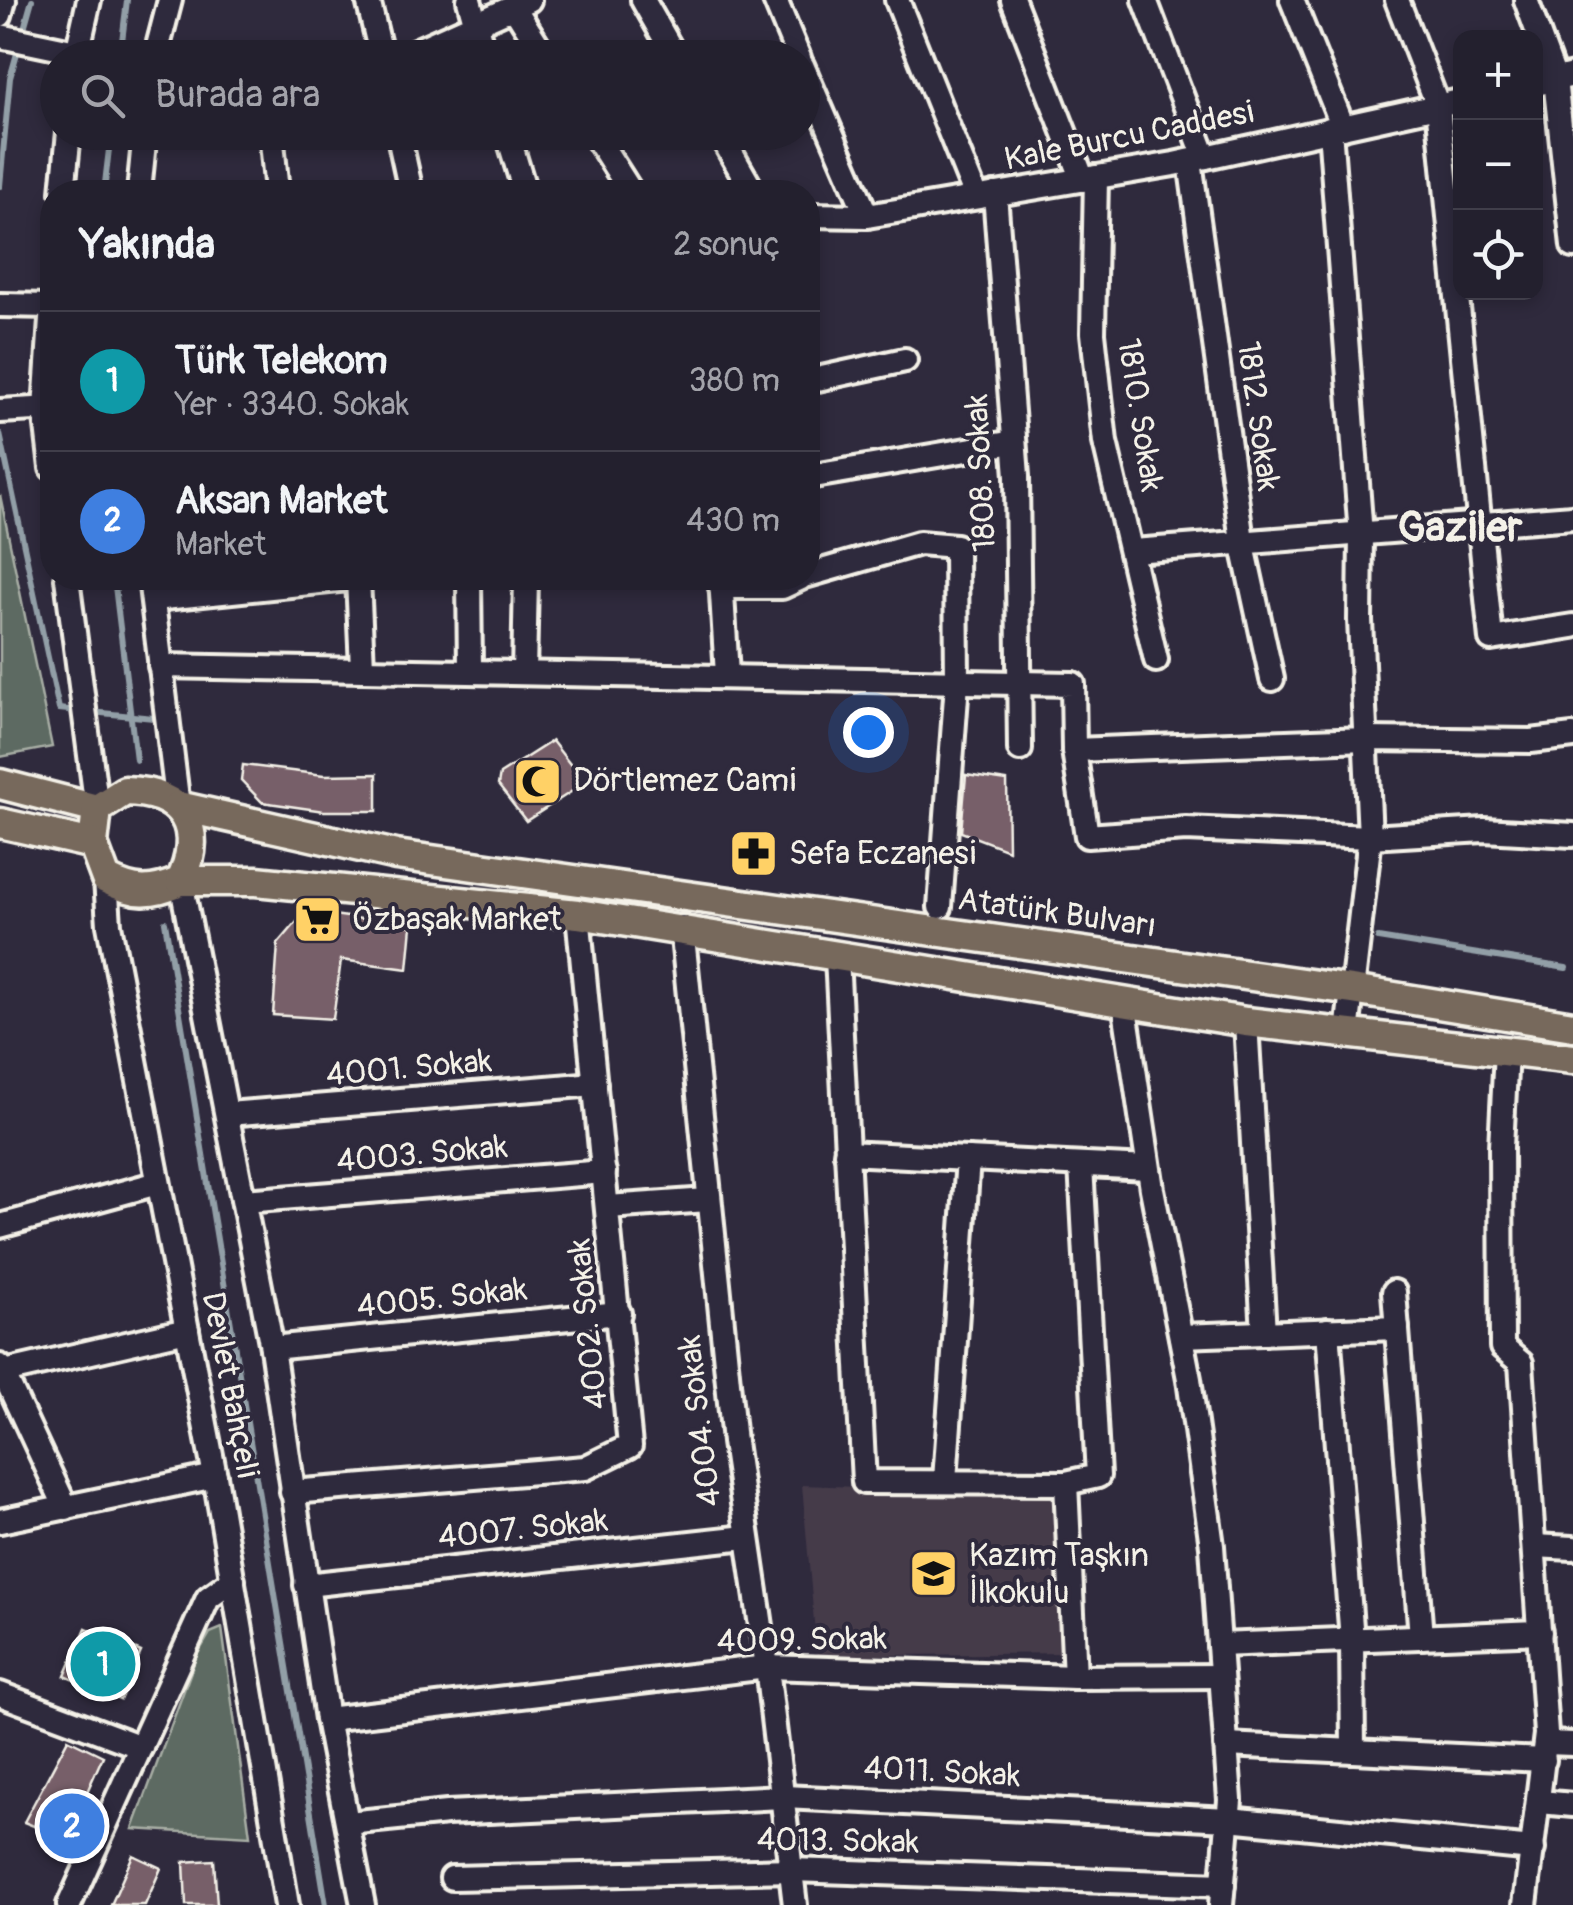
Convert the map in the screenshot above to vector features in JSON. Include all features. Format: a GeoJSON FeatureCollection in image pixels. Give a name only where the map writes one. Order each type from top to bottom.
{"type":"FeatureCollection","features":[{"type":"Feature","properties":{"kind":"main road"},"geometry":{"type":"LineString","coordinates":[[0,784],[97,809],[125,791],[156,792],[178,806],[189,826],[192,858],[181,882]]}},
{"type":"Feature","properties":{"kind":"main road","name":"Atatürk Bulvarı"},"geometry":{"type":"LineString","coordinates":[[178,806],[396,855],[1352,990],[1573,1026]]}},
{"type":"Feature","properties":{"kind":"main road"},"geometry":{"type":"LineString","coordinates":[[97,809],[93,844],[106,879],[128,891],[154,893],[181,882],[256,881],[578,914],[1246,1022],[1573,1059]]}},
{"type":"Feature","properties":{"kind":"main road"},"geometry":{"type":"LineString","coordinates":[[0,824],[93,844]]}},
{"type":"Feature","properties":{"kind":"street"},"geometry":{"type":"LineString","coordinates":[[4,0],[2,29],[40,44]]}},
{"type":"Feature","properties":{"kind":"street"},"geometry":{"type":"LineString","coordinates":[[80,40],[89,0]]}},
{"type":"Feature","properties":{"kind":"street"},"geometry":{"type":"LineString","coordinates":[[159,40],[170,0]]}},
{"type":"Feature","properties":{"kind":"street"},"geometry":{"type":"LineString","coordinates":[[368,0],[378,40]]}},
{"type":"Feature","properties":{"kind":"street"},"geometry":{"type":"LineString","coordinates":[[469,0],[480,40]]}},
{"type":"Feature","properties":{"kind":"street"},"geometry":{"type":"LineString","coordinates":[[643,0],[666,40]]}},
{"type":"Feature","properties":{"kind":"street"},"geometry":{"type":"LineString","coordinates":[[774,0],[791,40]]}},
{"type":"Feature","properties":{"kind":"street","name":"1808. Sokak"},"geometry":{"type":"LineString","coordinates":[[897,0],[986,196],[1014,442],[1020,749]]}},
{"type":"Feature","properties":{"kind":"street"},"geometry":{"type":"LineString","coordinates":[[1013,0],[1089,178]]}},
{"type":"Feature","properties":{"kind":"street","name":"1812. Sokak"},"geometry":{"type":"LineString","coordinates":[[1145,0],[1198,159],[1242,542],[1272,679]]}},
{"type":"Feature","properties":{"kind":"street"},"geometry":{"type":"LineString","coordinates":[[1292,0],[1336,128],[1361,535],[1370,837],[1347,1033]]}},
{"type":"Feature","properties":{"kind":"street"},"geometry":{"type":"LineString","coordinates":[[1397,0],[1449,103],[1479,523],[1492,639],[1573,626]]}},
{"type":"Feature","properties":{"kind":"street"},"geometry":{"type":"LineString","coordinates":[[1526,0],[1555,79],[1573,246]]}},
{"type":"Feature","properties":{"kind":"street"},"geometry":{"type":"LineString","coordinates":[[440,40],[522,4],[538,40]]}},
{"type":"Feature","properties":{"kind":"street","name":"Kale Burcu Caddesi"},"geometry":{"type":"LineString","coordinates":[[820,215],[867,216],[1198,159],[1449,103]]}},
{"type":"Feature","properties":{"kind":"street"},"geometry":{"type":"LineString","coordinates":[[820,108],[867,216]]}},
{"type":"Feature","properties":{"kind":"street"},"geometry":{"type":"LineString","coordinates":[[64,180],[66,150]]}},
{"type":"Feature","properties":{"kind":"street"},"geometry":{"type":"LineString","coordinates":[[140,180],[144,150]]}},
{"type":"Feature","properties":{"kind":"street"},"geometry":{"type":"LineString","coordinates":[[274,150],[276,180]]}},
{"type":"Feature","properties":{"kind":"street"},"geometry":{"type":"LineString","coordinates":[[402,150],[408,180]]}},
{"type":"Feature","properties":{"kind":"street"},"geometry":{"type":"LineString","coordinates":[[513,150],[522,180]]}},
{"type":"Feature","properties":{"kind":"street"},"geometry":{"type":"LineString","coordinates":[[605,150],[624,180]]}},
{"type":"Feature","properties":{"kind":"street"},"geometry":{"type":"LineString","coordinates":[[729,150],[746,180]]}},
{"type":"Feature","properties":{"kind":"street","name":"1810. Sokak"},"geometry":{"type":"LineString","coordinates":[[1089,178],[1095,351],[1105,442],[1156,660]]}},
{"type":"Feature","properties":{"kind":"street"},"geometry":{"type":"LineString","coordinates":[[2,305],[40,306]]}},
{"type":"Feature","properties":{"kind":"street"},"geometry":{"type":"LineString","coordinates":[[820,378],[905,360]]}},
{"type":"Feature","properties":{"kind":"street"},"geometry":{"type":"LineString","coordinates":[[5,411],[40,409]]}},
{"type":"Feature","properties":{"kind":"street"},"geometry":{"type":"LineString","coordinates":[[820,475],[1014,442]]}},
{"type":"Feature","properties":{"kind":"street"},"geometry":{"type":"LineString","coordinates":[[1133,551],[1573,517]]}},
{"type":"Feature","properties":{"kind":"street"},"geometry":{"type":"LineString","coordinates":[[820,571],[918,543],[956,546],[957,683],[940,907]]}},
{"type":"Feature","properties":{"kind":"street"},"geometry":{"type":"LineString","coordinates":[[69,590],[97,809]]}},
{"type":"Feature","properties":{"kind":"street"},"geometry":{"type":"LineString","coordinates":[[152,590],[178,806]]}},
{"type":"Feature","properties":{"kind":"street"},"geometry":{"type":"LineString","coordinates":[[359,590],[362,668]]}},
{"type":"Feature","properties":{"kind":"street"},"geometry":{"type":"LineString","coordinates":[[469,590],[470,670]]}},
{"type":"Feature","properties":{"kind":"street"},"geometry":{"type":"LineString","coordinates":[[524,673],[526,590]]}},
{"type":"Feature","properties":{"kind":"street"},"geometry":{"type":"LineString","coordinates":[[722,590],[727,675]]}},
{"type":"Feature","properties":{"kind":"street"},"geometry":{"type":"LineString","coordinates":[[160,666],[1072,684],[1074,750],[1087,836],[1186,829],[1370,837],[1484,830],[1573,835]]}},
{"type":"Feature","properties":{"kind":"street"},"geometry":{"type":"LineString","coordinates":[[1074,750],[1366,739],[1442,744],[1573,736]]}},
{"type":"Feature","properties":{"kind":"street","name":"Devlet Bahçeli"},"geometry":{"type":"LineString","coordinates":[[106,879],[109,925],[215,1476],[287,1905]]}},
{"type":"Feature","properties":{"kind":"street","name":"Devlet Bahçeli"},"geometry":{"type":"LineString","coordinates":[[181,882],[272,1348],[327,1719],[363,1905]]}},
{"type":"Feature","properties":{"kind":"street","name":"4002. Sokak"},"geometry":{"type":"LineString","coordinates":[[292,1492],[585,1468],[630,1446],[578,914]]}},
{"type":"Feature","properties":{"kind":"street","name":"4004. Sokak"},"geometry":{"type":"LineString","coordinates":[[682,928],[746,1536],[768,1667],[796,1905]]}},
{"type":"Feature","properties":{"kind":"street"},"geometry":{"type":"LineString","coordinates":[[837,956],[864,1482],[1066,1483],[1098,1476],[1080,1165]]}},
{"type":"Feature","properties":{"kind":"street"},"geometry":{"type":"LineString","coordinates":[[1124,1002],[1212,1546],[1226,1745],[1228,1820],[1222,1895]]}},
{"type":"Feature","properties":{"kind":"street"},"geometry":{"type":"LineString","coordinates":[[1246,1022],[1264,1333]]}},
{"type":"Feature","properties":{"kind":"street"},"geometry":{"type":"LineString","coordinates":[[1506,1051],[1501,1147],[1502,1347],[1521,1363],[1545,1751],[1525,1905]]}},
{"type":"Feature","properties":{"kind":"street","name":"4001. Sokak"},"geometry":{"type":"LineString","coordinates":[[228,1114],[595,1084]]}},
{"type":"Feature","properties":{"kind":"street"},"geometry":{"type":"LineString","coordinates":[[846,1153],[1148,1168]]}},
{"type":"Feature","properties":{"kind":"street"},"geometry":{"type":"LineString","coordinates":[[945,1480],[968,1159]]}},
{"type":"Feature","properties":{"kind":"street","name":"4003. Sokak"},"geometry":{"type":"LineString","coordinates":[[244,1201],[604,1172]]}},
{"type":"Feature","properties":{"kind":"street"},"geometry":{"type":"LineString","coordinates":[[0,1226],[158,1183]]}},
{"type":"Feature","properties":{"kind":"street"},"geometry":{"type":"LineString","coordinates":[[608,1207],[708,1200]]}},
{"type":"Feature","properties":{"kind":"street"},"geometry":{"type":"LineString","coordinates":[[1394,1292],[1422,1637]]}},
{"type":"Feature","properties":{"kind":"street","name":"4005. Sokak"},"geometry":{"type":"LineString","coordinates":[[272,1348],[620,1313]]}},
{"type":"Feature","properties":{"kind":"street"},"geometry":{"type":"LineString","coordinates":[[1181,1336],[1397,1328]]}},
{"type":"Feature","properties":{"kind":"street"},"geometry":{"type":"LineString","coordinates":[[66,1508],[1,1370],[187,1330]]}},
{"type":"Feature","properties":{"kind":"street"},"geometry":{"type":"LineString","coordinates":[[1328,1330],[1352,1640],[1353,1750]]}},
{"type":"Feature","properties":{"kind":"street"},"geometry":{"type":"LineString","coordinates":[[0,1521],[215,1476]]}},
{"type":"Feature","properties":{"kind":"street"},"geometry":{"type":"LineString","coordinates":[[1066,1483],[1075,1677]]}},
{"type":"Feature","properties":{"kind":"street","name":"4007. Sokak"},"geometry":{"type":"LineString","coordinates":[[306,1586],[746,1536]]}},
{"type":"Feature","properties":{"kind":"street"},"geometry":{"type":"LineString","coordinates":[[1534,1546],[1573,1548]]}},
{"type":"Feature","properties":{"kind":"street"},"geometry":{"type":"LineString","coordinates":[[69,1905],[208,1598],[233,1580]]}},
{"type":"Feature","properties":{"kind":"street"},"geometry":{"type":"LineString","coordinates":[[1219,1645],[1540,1632]]}},
{"type":"Feature","properties":{"kind":"street","name":"4009. Sokak"},"geometry":{"type":"LineString","coordinates":[[327,1719],[768,1667],[1075,1677],[1222,1676]]}},
{"type":"Feature","properties":{"kind":"street"},"geometry":{"type":"LineString","coordinates":[[2,1694],[142,1747]]}},
{"type":"Feature","properties":{"kind":"street"},"geometry":{"type":"LineString","coordinates":[[1226,1745],[1545,1751],[1573,1744]]}},
{"type":"Feature","properties":{"kind":"street","name":"4011. Sokak"},"geometry":{"type":"LineString","coordinates":[[348,1824],[447,1813],[784,1797],[1228,1820],[1533,1850]]}},
{"type":"Feature","properties":{"kind":"street"},"geometry":{"type":"LineString","coordinates":[[1540,1802],[1573,1805]]}},
{"type":"Feature","properties":{"kind":"street","name":"4013. Sokak"},"geometry":{"type":"LineString","coordinates":[[452,1878],[792,1870],[1222,1895]]}},
{"type":"Feature","properties":{"kind":"shaded area"},"geometry":{"type":"Polygon","coordinates":[[[0,495],[52,747],[0,757],[0,495]]]}},
{"type":"Feature","properties":{"kind":"shaded area","name":"Kazım Taşkın İlkokulu"},"geometry":{"type":"Polygon","coordinates":[[[802,1485],[1054,1494],[1063,1653],[817,1656],[802,1485]]]}},
{"type":"Feature","properties":{"kind":"shaded area"},"geometry":{"type":"Polygon","coordinates":[[[222,1628],[250,1836],[133,1829],[197,1655],[210,1633],[222,1628]]]}},
{"type":"Feature","properties":{"kind":"building","name":"Dörtlemez Cami"},"geometry":{"type":"Polygon","coordinates":[[[552,741],[580,777],[574,790],[526,821],[498,785],[500,774],[552,741]]]}},
{"type":"Feature","properties":{"kind":"building"},"geometry":{"type":"Polygon","coordinates":[[[243,765],[324,775],[377,774],[377,811],[324,811],[262,802],[241,780],[243,765]]]}},
{"type":"Feature","properties":{"kind":"building"},"geometry":{"type":"Polygon","coordinates":[[[966,775],[1007,781],[1008,850],[961,832],[966,775]]]}},
{"type":"Feature","properties":{"kind":"building"},"geometry":{"type":"Polygon","coordinates":[[[326,914],[412,926],[408,969],[341,960],[333,1019],[273,1015],[278,944],[302,916],[326,914]]]}},
{"type":"Feature","properties":{"kind":"building"},"geometry":{"type":"Polygon","coordinates":[[[86,1628],[141,1652],[120,1700],[65,1676],[86,1628]]]}},
{"type":"Feature","properties":{"kind":"building"},"geometry":{"type":"Polygon","coordinates":[[[68,1739],[103,1756],[66,1839],[24,1822],[68,1739]]]}},
{"type":"Feature","properties":{"kind":"building"},"geometry":{"type":"Polygon","coordinates":[[[133,1855],[161,1868],[145,1905],[111,1905],[133,1855]]]}},
{"type":"Feature","properties":{"kind":"building"},"geometry":{"type":"Polygon","coordinates":[[[214,1860],[217,1905],[186,1905],[184,1862],[214,1860]]]}},
{"type":"Feature","properties":{"kind":"waterway"},"geometry":{"type":"LineString","coordinates":[[0,186],[10,78],[32,0]]}},
{"type":"Feature","properties":{"kind":"waterway"},"geometry":{"type":"LineString","coordinates":[[122,40],[127,0]]}},
{"type":"Feature","properties":{"kind":"waterway"},"geometry":{"type":"LineString","coordinates":[[105,180],[109,150]]}},
{"type":"Feature","properties":{"kind":"waterway"},"geometry":{"type":"LineString","coordinates":[[0,434],[59,709],[78,711]]}},
{"type":"Feature","properties":{"kind":"waterway"},"geometry":{"type":"LineString","coordinates":[[115,590],[136,760]]}},
{"type":"Feature","properties":{"kind":"waterway"},"geometry":{"type":"LineString","coordinates":[[91,712],[154,718]]}},
{"type":"Feature","properties":{"kind":"waterway"},"geometry":{"type":"LineString","coordinates":[[165,922],[326,1905]]}},
{"type":"Feature","properties":{"kind":"waterway"},"geometry":{"type":"LineString","coordinates":[[1378,938],[1566,968]]}},
{"type":"Feature","properties":{"kind":"place","name":"Dörtlemez Cami"},"geometry":{"type":"Point","coordinates":[538,781]}},
{"type":"Feature","properties":{"kind":"place","name":"Sefa Eczanesi"},"geometry":{"type":"Point","coordinates":[754,854]}},
{"type":"Feature","properties":{"kind":"place","name":"Özbaşak Market"},"geometry":{"type":"Point","coordinates":[317,920]}},
{"type":"Feature","properties":{"kind":"place","name":"Kazım Taşkın İlkokulu"},"geometry":{"type":"Point","coordinates":[934,1574]}},
{"type":"Feature","properties":{"kind":"place","name":"Türk Telekom"},"geometry":{"type":"Point","coordinates":[103,1664]}},
{"type":"Feature","properties":{"kind":"place","name":"Aksan Market"},"geometry":{"type":"Point","coordinates":[72,1826]}},
{"type":"Feature","properties":{"kind":"district","name":"Gaziler"},"geometry":{"type":"Point","coordinates":[1460,528]}}]}
